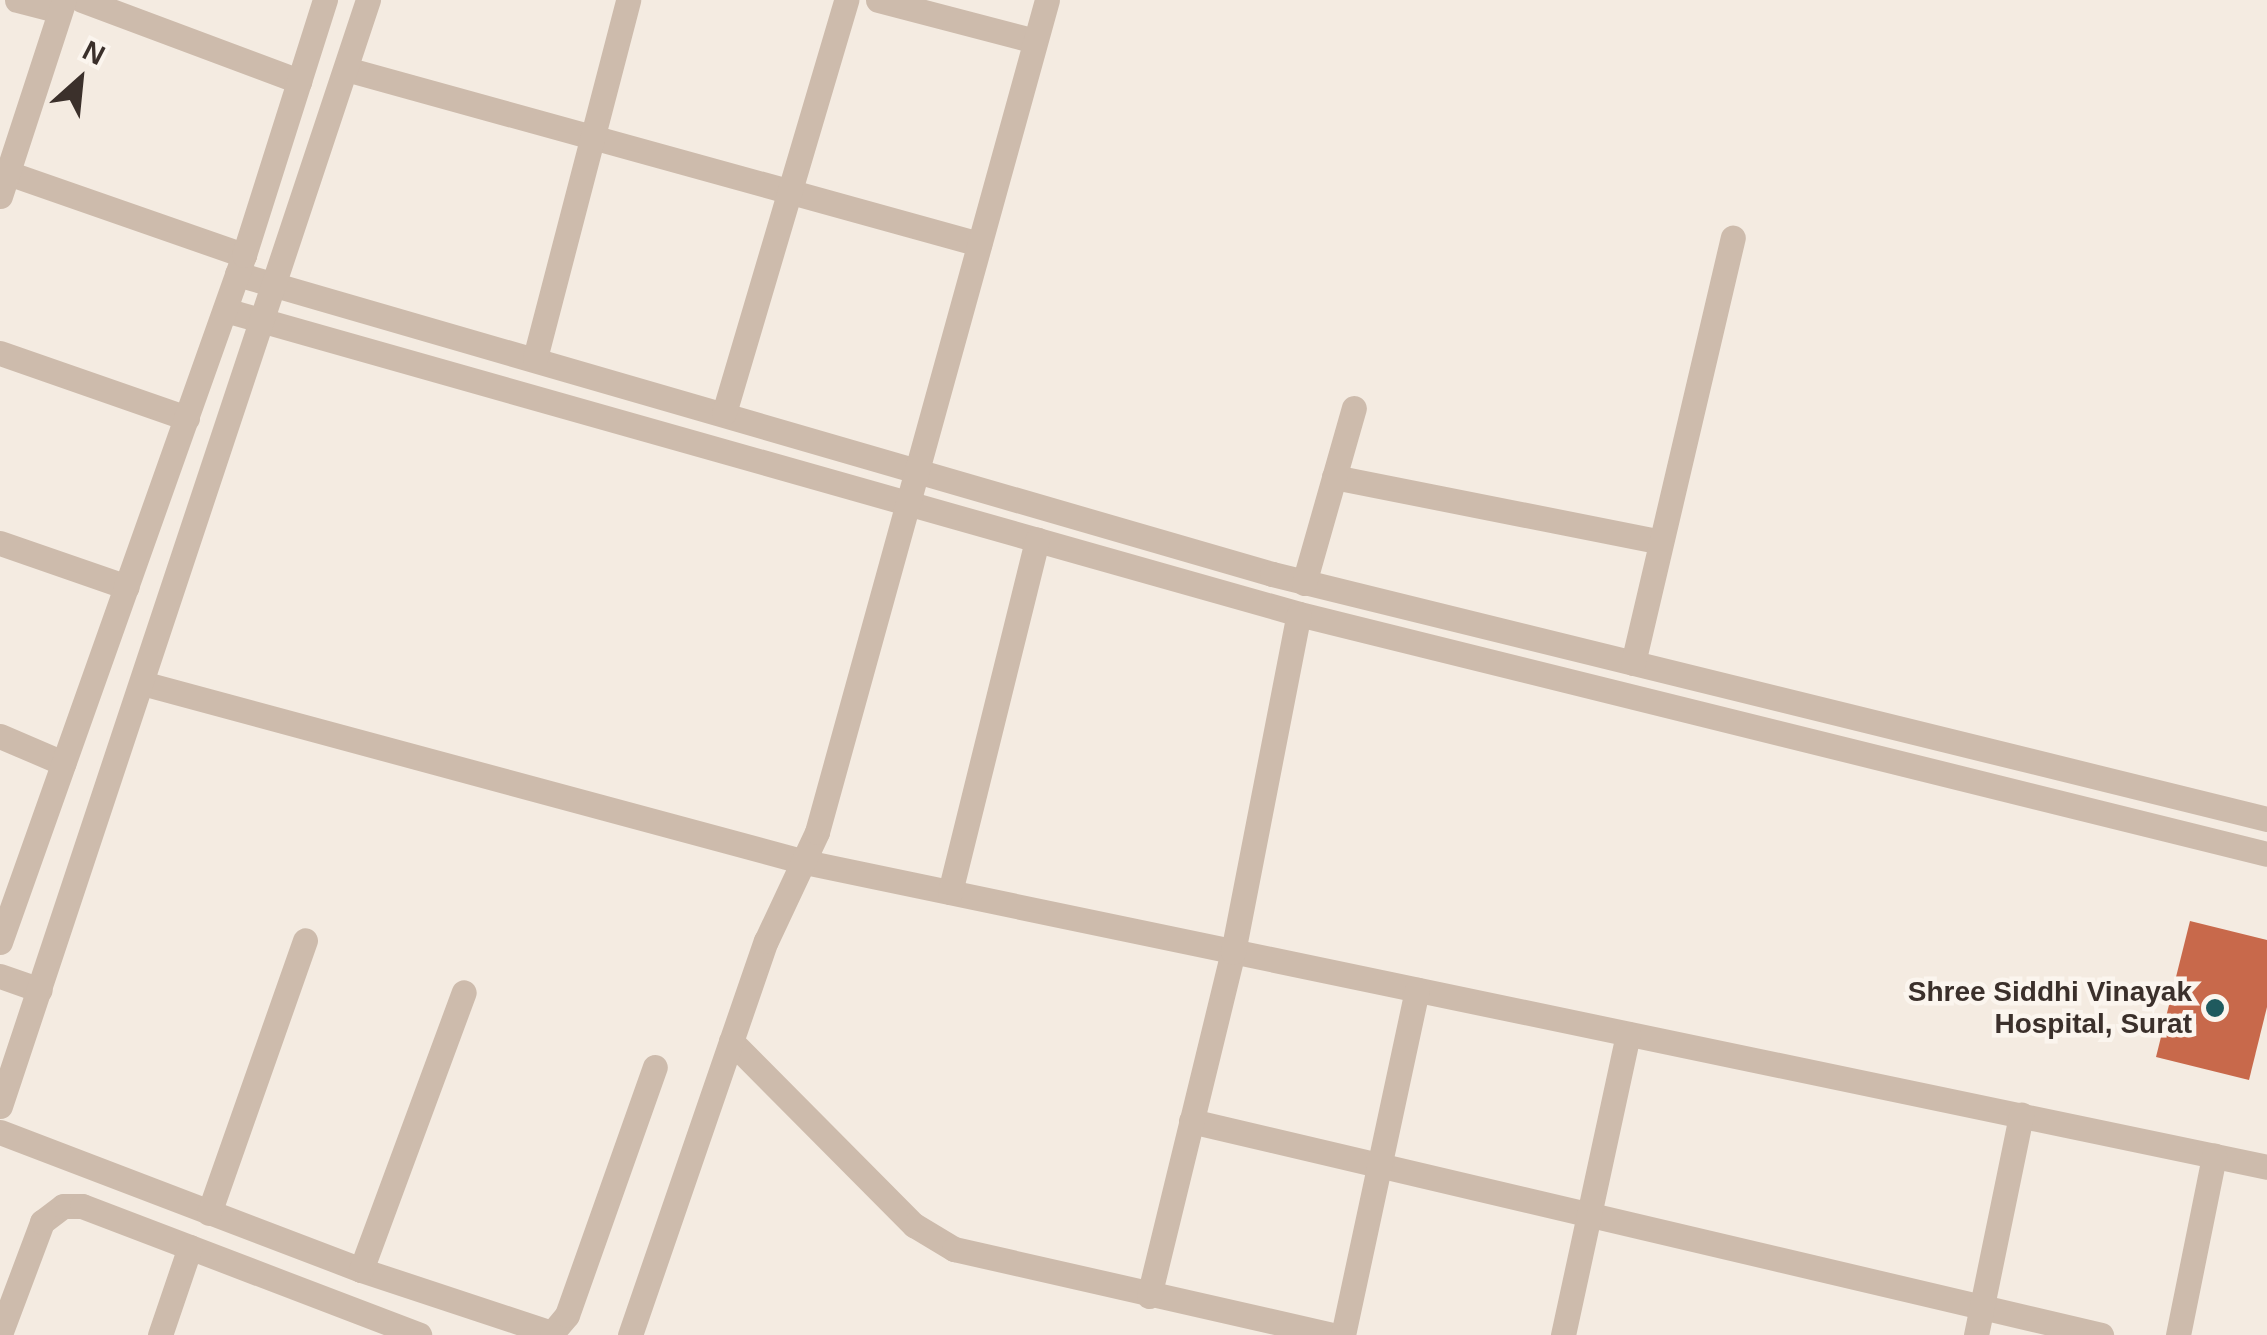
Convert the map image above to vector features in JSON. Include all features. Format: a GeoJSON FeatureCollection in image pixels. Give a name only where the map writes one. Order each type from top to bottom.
{"type":"FeatureCollection","features":[{"type":"Feature","properties":{"kind":"street"},"geometry":{"type":"LineString","coordinates":[[18,0],[69,4],[299,82]]}},
{"type":"Feature","properties":{"kind":"street"},"geometry":{"type":"LineString","coordinates":[[0,942],[187,418],[326,0]]}},
{"type":"Feature","properties":{"kind":"street"},"geometry":{"type":"LineString","coordinates":[[0,1106],[368,0]]}},
{"type":"Feature","properties":{"kind":"street"},"geometry":{"type":"LineString","coordinates":[[535,358],[628,0]]}},
{"type":"Feature","properties":{"kind":"street"},"geometry":{"type":"LineString","coordinates":[[724,413],[846,0]]}},
{"type":"Feature","properties":{"kind":"street"},"geometry":{"type":"LineString","coordinates":[[878,0],[1035,41]]}},
{"type":"Feature","properties":{"kind":"street"},"geometry":{"type":"LineString","coordinates":[[630,1335],[766,941],[805,862],[1047,0]]}},
{"type":"Feature","properties":{"kind":"street"},"geometry":{"type":"LineString","coordinates":[[69,4],[2,187],[240,264],[276,282],[1304,583],[2267,819]]}},
{"type":"Feature","properties":{"kind":"street"},"geometry":{"type":"LineString","coordinates":[[346,69],[979,244]]}},
{"type":"Feature","properties":{"kind":"street"},"geometry":{"type":"LineString","coordinates":[[1633,663],[1732,238]]}},
{"type":"Feature","properties":{"kind":"street"},"geometry":{"type":"LineString","coordinates":[[224,310],[1298,614],[2267,854]]}},
{"type":"Feature","properties":{"kind":"street"},"geometry":{"type":"LineString","coordinates":[[0,353],[187,418]]}},
{"type":"Feature","properties":{"kind":"street"},"geometry":{"type":"LineString","coordinates":[[1304,583],[1354,408]]}},
{"type":"Feature","properties":{"kind":"street"},"geometry":{"type":"LineString","coordinates":[[1334,478],[1661,542]]}},
{"type":"Feature","properties":{"kind":"street"},"geometry":{"type":"LineString","coordinates":[[950,892],[1037,540]]}},
{"type":"Feature","properties":{"kind":"street"},"geometry":{"type":"LineString","coordinates":[[0,543],[127,587]]}},
{"type":"Feature","properties":{"kind":"street"},"geometry":{"type":"LineString","coordinates":[[1149,1296],[1233,952],[1298,614]]}},
{"type":"Feature","properties":{"kind":"street"},"geometry":{"type":"LineString","coordinates":[[142,683],[805,862],[2267,1167]]}},
{"type":"Feature","properties":{"kind":"street"},"geometry":{"type":"LineString","coordinates":[[0,736],[64,763]]}},
{"type":"Feature","properties":{"kind":"street"},"geometry":{"type":"LineString","coordinates":[[209,1212],[305,940]]}},
{"type":"Feature","properties":{"kind":"street"},"geometry":{"type":"LineString","coordinates":[[0,976],[40,990]]}},
{"type":"Feature","properties":{"kind":"street"},"geometry":{"type":"LineString","coordinates":[[1343,1335],[1418,990]]}},
{"type":"Feature","properties":{"kind":"street"},"geometry":{"type":"LineString","coordinates":[[361,1270],[464,992]]}},
{"type":"Feature","properties":{"kind":"street"},"geometry":{"type":"LineString","coordinates":[[1564,1335],[1628,1034]]}},
{"type":"Feature","properties":{"kind":"street"},"geometry":{"type":"LineString","coordinates":[[731,1041],[914,1225],[954,1249],[1000,1264],[1334,1335]]}},
{"type":"Feature","properties":{"kind":"street"},"geometry":{"type":"LineString","coordinates":[[0,1132],[361,1270],[552,1333],[566,1316],[655,1067]]}},
{"type":"Feature","properties":{"kind":"street"},"geometry":{"type":"LineString","coordinates":[[1976,1335],[2021,1115]]}},
{"type":"Feature","properties":{"kind":"street"},"geometry":{"type":"LineString","coordinates":[[1192,1122],[1588,1218],[2101,1335]]}},
{"type":"Feature","properties":{"kind":"street"},"geometry":{"type":"LineString","coordinates":[[2178,1335],[2214,1156]]}},
{"type":"Feature","properties":{"kind":"street"},"geometry":{"type":"LineString","coordinates":[[0,1334],[42,1222],[63,1206],[82,1206],[419,1335]]}},
{"type":"Feature","properties":{"kind":"street"},"geometry":{"type":"LineString","coordinates":[[160,1335],[190,1247]]}},
{"type":"Feature","properties":{"kind":"building"},"geometry":{"type":"Polygon","coordinates":[[[2190,921],[2267,940],[2267,1007],[2249,1080],[2156,1057],[2190,921]]]}},
{"type":"Feature","properties":{"kind":"place","name":"Shree Siddhi Vinayak Hospital, Surat"},"geometry":{"type":"Point","coordinates":[2215,1008]}}]}
